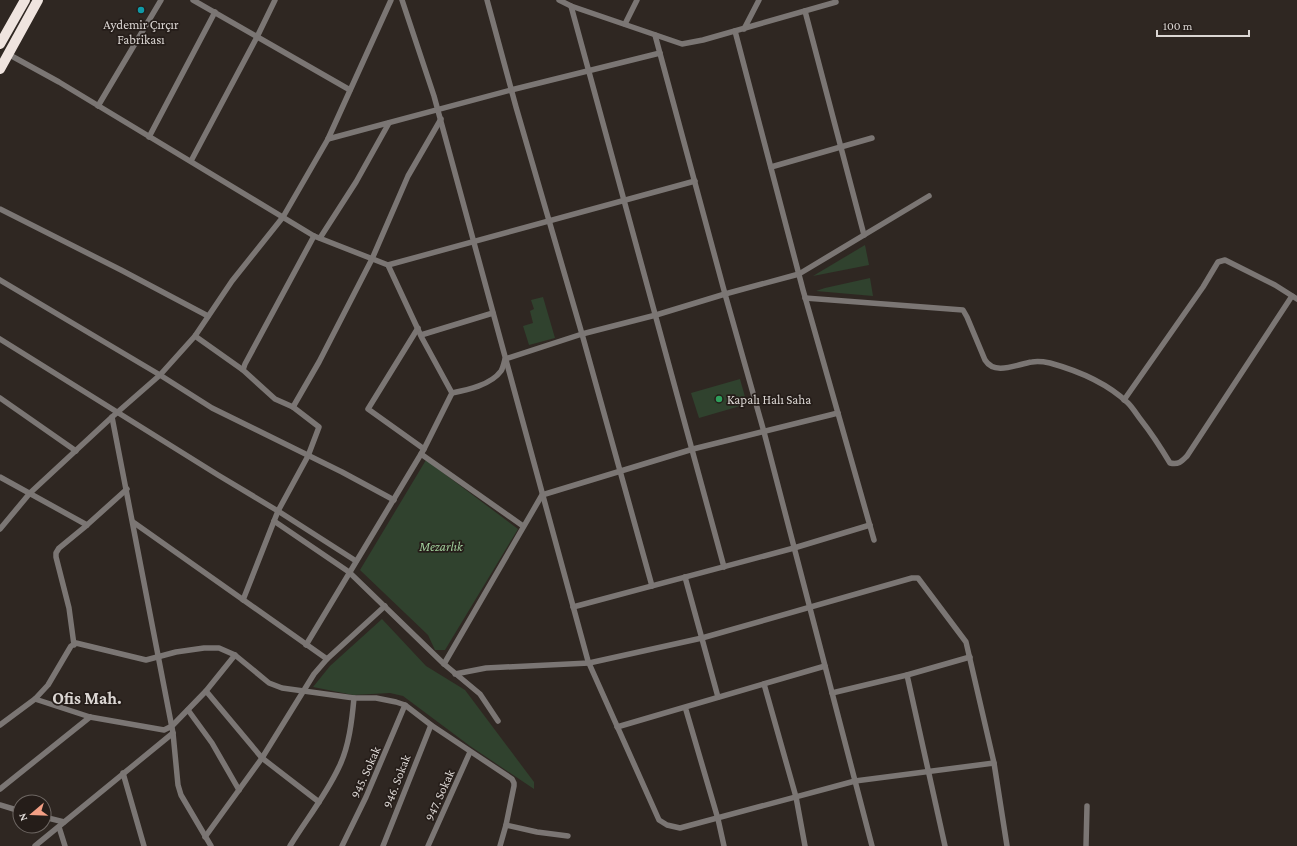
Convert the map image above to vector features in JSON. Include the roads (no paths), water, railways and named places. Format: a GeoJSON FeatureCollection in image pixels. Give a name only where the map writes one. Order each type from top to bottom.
{"type":"FeatureCollection","features":[{"type":"Feature","properties":{"kind":"highway"},"geometry":{"type":"LineString","coordinates":[[0,44],[25,0]]}},
{"type":"Feature","properties":{"kind":"highway"},"geometry":{"type":"LineString","coordinates":[[0,69],[38,0]]}},
{"type":"Feature","properties":{"kind":"street"},"geometry":{"type":"LineString","coordinates":[[98,106],[161,0]]}},
{"type":"Feature","properties":{"kind":"street"},"geometry":{"type":"LineString","coordinates":[[193,0],[350,90]]}},
{"type":"Feature","properties":{"kind":"street"},"geometry":{"type":"LineString","coordinates":[[190,161],[257,37],[275,0]]}},
{"type":"Feature","properties":{"kind":"street"},"geometry":{"type":"LineString","coordinates":[[0,529],[30,492],[160,375],[195,336],[232,281],[283,217],[328,139],[391,0]]}},
{"type":"Feature","properties":{"kind":"street"},"geometry":{"type":"LineString","coordinates":[[402,0],[438,110],[589,663],[658,820],[667,825],[680,828],[855,781],[929,770],[994,763]]}},
{"type":"Feature","properties":{"kind":"street"},"geometry":{"type":"LineString","coordinates":[[487,0],[511,90],[550,220],[652,586]]}},
{"type":"Feature","properties":{"kind":"street"},"geometry":{"type":"LineString","coordinates":[[559,0],[571,6],[682,44],[744,29],[836,2]]}},
{"type":"Feature","properties":{"kind":"street"},"geometry":{"type":"LineString","coordinates":[[624,24],[637,0]]}},
{"type":"Feature","properties":{"kind":"street"},"geometry":{"type":"LineString","coordinates":[[744,29],[759,0]]}},
{"type":"Feature","properties":{"kind":"street"},"geometry":{"type":"LineString","coordinates":[[571,6],[724,566]]}},
{"type":"Feature","properties":{"kind":"street"},"geometry":{"type":"LineString","coordinates":[[805,11],[864,235]]}},
{"type":"Feature","properties":{"kind":"street"},"geometry":{"type":"LineString","coordinates":[[149,137],[215,12]]}},
{"type":"Feature","properties":{"kind":"street"},"geometry":{"type":"LineString","coordinates":[[735,31],[805,298],[874,540]]}},
{"type":"Feature","properties":{"kind":"street"},"geometry":{"type":"LineString","coordinates":[[656,35],[725,294],[764,432],[872,846]]}},
{"type":"Feature","properties":{"kind":"street"},"geometry":{"type":"LineString","coordinates":[[328,139],[511,90],[589,72],[660,53]]}},
{"type":"Feature","properties":{"kind":"street"},"geometry":{"type":"LineString","coordinates":[[8,54],[317,237],[388,265],[695,181]]}},
{"type":"Feature","properties":{"kind":"street"},"geometry":{"type":"LineString","coordinates":[[293,407],[319,362],[372,258],[399,194],[440,119]]}},
{"type":"Feature","properties":{"kind":"street"},"geometry":{"type":"LineString","coordinates":[[243,370],[317,237],[356,182],[389,123]]}},
{"type":"Feature","properties":{"kind":"street"},"geometry":{"type":"LineString","coordinates":[[771,167],[872,138]]}},
{"type":"Feature","properties":{"kind":"street"},"geometry":{"type":"LineString","coordinates":[[505,359],[582,334],[656,315],[799,274],[929,196]]}},
{"type":"Feature","properties":{"kind":"street"},"geometry":{"type":"LineString","coordinates":[[0,209],[208,316]]}},
{"type":"Feature","properties":{"kind":"street"},"geometry":{"type":"LineString","coordinates":[[805,298],[963,310],[988,365],[994,368],[1009,368],[1034,361],[1045,362],[1065,367],[1103,383],[1124,400],[1129,404],[1155,439],[1170,463],[1176,464],[1180,463],[1187,456],[1295,297],[1275,284],[1225,260],[1218,262],[1203,287],[1124,400]]}},
{"type":"Feature","properties":{"kind":"street"},"geometry":{"type":"LineString","coordinates":[[388,265],[421,336],[452,393]]}},
{"type":"Feature","properties":{"kind":"street"},"geometry":{"type":"LineString","coordinates":[[0,280],[160,375],[212,408],[394,500]]}},
{"type":"Feature","properties":{"kind":"street"},"geometry":{"type":"LineString","coordinates":[[421,336],[493,313]]}},
{"type":"Feature","properties":{"kind":"street"},"geometry":{"type":"LineString","coordinates":[[418,328],[368,409],[423,452],[524,526]]}},
{"type":"Feature","properties":{"kind":"street"},"geometry":{"type":"LineString","coordinates":[[195,336],[243,370],[275,399],[293,407],[319,427],[308,456],[278,511],[243,600]]}},
{"type":"Feature","properties":{"kind":"street"},"geometry":{"type":"LineString","coordinates":[[0,339],[356,561]]}},
{"type":"Feature","properties":{"kind":"street"},"geometry":{"type":"LineString","coordinates":[[452,393],[474,388],[495,378],[501,371],[505,359]]}},
{"type":"Feature","properties":{"kind":"street"},"geometry":{"type":"LineString","coordinates":[[306,644],[423,452],[452,393]]}},
{"type":"Feature","properties":{"kind":"street"},"geometry":{"type":"LineString","coordinates":[[0,399],[76,451]]}},
{"type":"Feature","properties":{"kind":"street"},"geometry":{"type":"LineString","coordinates":[[444,664],[542,494],[693,449],[838,413]]}},
{"type":"Feature","properties":{"kind":"street"},"geometry":{"type":"LineString","coordinates":[[112,417],[172,726],[178,785],[181,796],[211,846]]}},
{"type":"Feature","properties":{"kind":"street"},"geometry":{"type":"LineString","coordinates":[[0,477],[30,492],[87,525]]}},
{"type":"Feature","properties":{"kind":"street"},"geometry":{"type":"LineString","coordinates":[[0,725],[35,699],[48,685],[74,645],[69,608],[56,552],[127,489]]}},
{"type":"Feature","properties":{"kind":"street"},"geometry":{"type":"LineString","coordinates":[[274,521],[349,572],[444,664],[480,694],[498,721]]}},
{"type":"Feature","properties":{"kind":"street"},"geometry":{"type":"LineString","coordinates":[[133,522],[327,659]]}},
{"type":"Feature","properties":{"kind":"street"},"geometry":{"type":"LineString","coordinates":[[573,607],[794,548],[870,525]]}},
{"type":"Feature","properties":{"kind":"street"},"geometry":{"type":"LineString","coordinates":[[686,577],[718,698]]}},
{"type":"Feature","properties":{"kind":"street"},"geometry":{"type":"LineString","coordinates":[[455,674],[486,668],[589,663],[702,638],[918,578],[966,642],[994,763],[1008,846]]}},
{"type":"Feature","properties":{"kind":"street"},"geometry":{"type":"LineString","coordinates":[[205,837],[262,758],[314,674],[327,659],[385,606]]}},
{"type":"Feature","properties":{"kind":"street"},"geometry":{"type":"LineString","coordinates":[[74,645],[76,643],[146,660],[158,656],[204,648],[219,648],[235,655],[269,683],[282,688],[354,698],[376,698],[405,705],[431,725],[514,782],[506,825],[500,846]]}},
{"type":"Feature","properties":{"kind":"street"},"geometry":{"type":"LineString","coordinates":[[35,699],[90,718],[164,730],[172,726],[206,691],[235,655]]}},
{"type":"Feature","properties":{"kind":"street"},"geometry":{"type":"LineString","coordinates":[[832,693],[907,675],[970,657]]}},
{"type":"Feature","properties":{"kind":"street"},"geometry":{"type":"LineString","coordinates":[[617,727],[825,666]]}},
{"type":"Feature","properties":{"kind":"street"},"geometry":{"type":"LineString","coordinates":[[907,675],[945,846]]}},
{"type":"Feature","properties":{"kind":"street"},"geometry":{"type":"LineString","coordinates":[[764,684],[796,797],[805,846]]}},
{"type":"Feature","properties":{"kind":"street"},"geometry":{"type":"LineString","coordinates":[[206,691],[262,758],[319,802]]}},
{"type":"Feature","properties":{"kind":"street"},"geometry":{"type":"LineString","coordinates":[[290,846],[319,802],[340,766],[346,748],[353,712],[354,698]]}},
{"type":"Feature","properties":{"kind":"street","name":"945. Sokak"},"geometry":{"type":"LineString","coordinates":[[342,846],[366,797],[405,705]]}},
{"type":"Feature","properties":{"kind":"street"},"geometry":{"type":"LineString","coordinates":[[188,710],[212,743],[239,790]]}},
{"type":"Feature","properties":{"kind":"street"},"geometry":{"type":"LineString","coordinates":[[686,710],[718,818],[724,846]]}},
{"type":"Feature","properties":{"kind":"street"},"geometry":{"type":"LineString","coordinates":[[0,789],[90,718]]}},
{"type":"Feature","properties":{"kind":"street","name":"946. Sokak"},"geometry":{"type":"LineString","coordinates":[[383,846],[431,725]]}},
{"type":"Feature","properties":{"kind":"street"},"geometry":{"type":"LineString","coordinates":[[35,846],[173,733]]}},
{"type":"Feature","properties":{"kind":"street","name":"947. Sokak"},"geometry":{"type":"LineString","coordinates":[[428,846],[470,752]]}},
{"type":"Feature","properties":{"kind":"street"},"geometry":{"type":"LineString","coordinates":[[123,773],[144,846]]}},
{"type":"Feature","properties":{"kind":"street"},"geometry":{"type":"LineString","coordinates":[[0,805],[12,809]]}},
{"type":"Feature","properties":{"kind":"street"},"geometry":{"type":"LineString","coordinates":[[1086,846],[1087,806]]}},
{"type":"Feature","properties":{"kind":"street"},"geometry":{"type":"LineString","coordinates":[[52,819],[64,822]]}},
{"type":"Feature","properties":{"kind":"street"},"geometry":{"type":"LineString","coordinates":[[506,825],[537,832],[568,836]]}},
{"type":"Feature","properties":{"kind":"street"},"geometry":{"type":"LineString","coordinates":[[59,826],[64,846]]}},
{"type":"Feature","properties":{"kind":"place","name":"Aydemir Çırçır Fabrikası"},"geometry":{"type":"Point","coordinates":[141,10]}},
{"type":"Feature","properties":{"kind":"place","name":"Kapalı Halı Saha"},"geometry":{"type":"Point","coordinates":[719,399]}},
{"type":"Feature","properties":{"kind":"district","name":"Ofis Mah."},"geometry":{"type":"Point","coordinates":[87,698]}},
{"type":"Feature","properties":{"kind":"park label","name":"Mezarlık"},"geometry":{"type":"Point","coordinates":[441,546]}}]}
